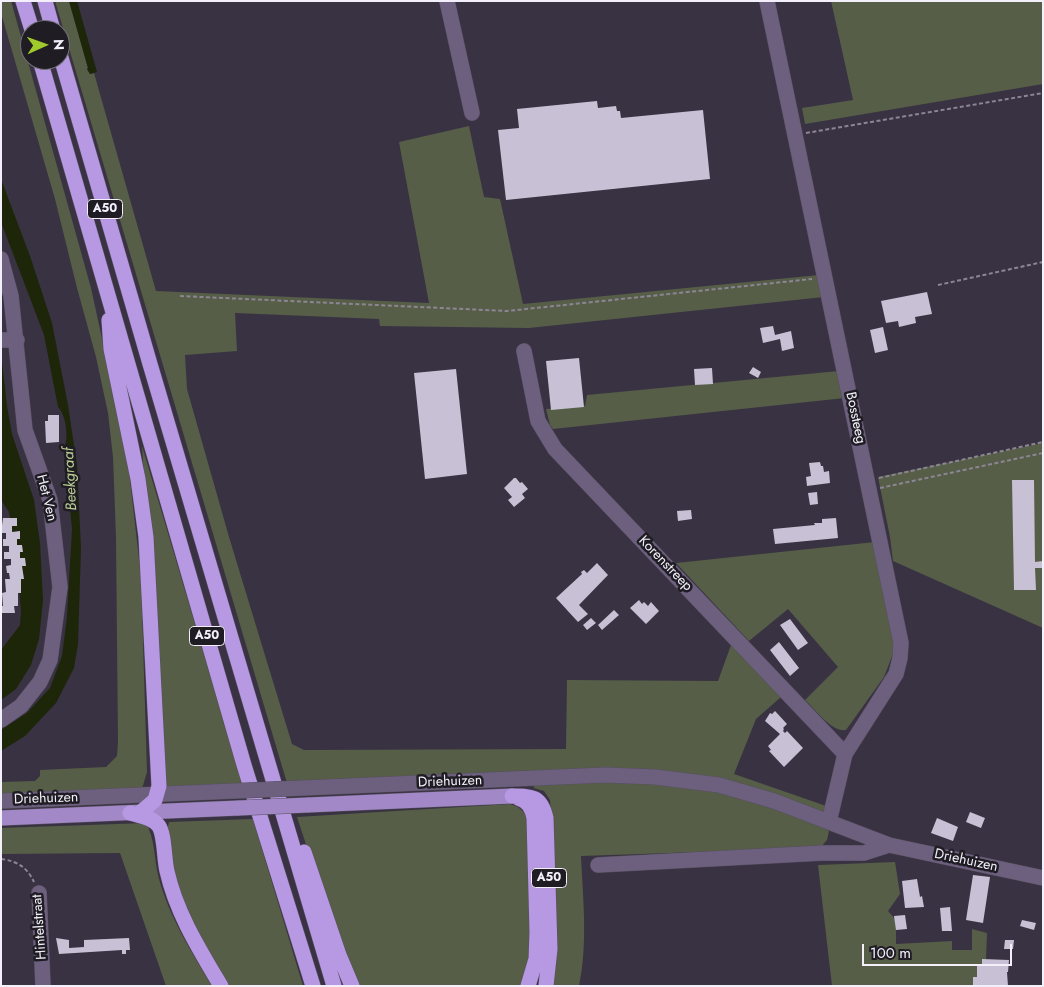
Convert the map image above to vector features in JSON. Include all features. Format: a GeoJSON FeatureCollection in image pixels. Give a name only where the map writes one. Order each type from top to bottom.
{"type":"FeatureCollection","features":[{"type":"Feature","properties":{"kind":"highway"},"geometry":{"type":"LineString","coordinates":[[23,1],[29,20]]}},
{"type":"Feature","properties":{"kind":"highway"},"geometry":{"type":"LineString","coordinates":[[45,1],[50,20]]}},
{"type":"Feature","properties":{"kind":"highway","name":"A50"},"geometry":{"type":"LineString","coordinates":[[43,70],[244,766],[313,986]]}},
{"type":"Feature","properties":{"kind":"highway","name":"A50"},"geometry":{"type":"LineString","coordinates":[[65,70],[334,986]]}},
{"type":"Feature","properties":{"kind":"highway","name":"A50"},"geometry":{"type":"LineString","coordinates":[[105,285],[111,349],[138,479],[146,537],[158,794]]}},
{"type":"Feature","properties":{"kind":"highway","name":"A50"},"geometry":{"type":"LineString","coordinates":[[271,772],[298,835],[339,955],[352,986]]}},
{"type":"Feature","properties":{"kind":"highway"},"geometry":{"type":"LineString","coordinates":[[136,812],[155,800],[158,794]]}},
{"type":"Feature","properties":{"kind":"highway","name":"A50"},"geometry":{"type":"LineString","coordinates":[[512,796],[521,798],[528,803],[534,818],[537,932],[536,959],[528,986]]}},
{"type":"Feature","properties":{"kind":"highway","name":"A50"},"geometry":{"type":"LineString","coordinates":[[512,796],[536,798],[542,806],[546,818],[550,949],[546,986]]}},
{"type":"Feature","properties":{"kind":"highway"},"geometry":{"type":"LineString","coordinates":[[136,812],[151,819],[160,829],[167,871],[180,911],[197,946],[221,986]]}},
{"type":"Feature","properties":{"kind":"main road","name":"Driehuizen"},"geometry":{"type":"LineString","coordinates":[[1,818],[512,796]]}},
{"type":"Feature","properties":{"kind":"street"},"geometry":{"type":"LineString","coordinates":[[446,1],[472,113]]}},
{"type":"Feature","properties":{"kind":"street","name":"Bossteeg"},"geometry":{"type":"LineString","coordinates":[[767,1],[901,643],[896,674],[845,754],[829,822]]}},
{"type":"Feature","properties":{"kind":"street","name":"Het Ven"},"geometry":{"type":"LineString","coordinates":[[1,260],[12,296],[8,340],[18,369],[25,430],[50,500],[60,587],[50,660],[40,682],[21,706],[1,720]]}},
{"type":"Feature","properties":{"kind":"street","name":"Korenstreep"},"geometry":{"type":"LineString","coordinates":[[524,351],[538,421],[556,449],[845,754]]}},
{"type":"Feature","properties":{"kind":"street","name":"Driehuizen"},"geometry":{"type":"LineString","coordinates":[[1,801],[605,775],[655,777],[685,780],[728,788],[774,801],[889,845],[1043,878]]}},
{"type":"Feature","properties":{"kind":"street","name":"Driehuizen"},"geometry":{"type":"LineString","coordinates":[[598,865],[822,853],[864,853],[889,845]]}},
{"type":"Feature","properties":{"kind":"street","name":"Hintelstraat"},"geometry":{"type":"LineString","coordinates":[[39,893],[44,986]]}},
{"type":"Feature","properties":{"kind":"path"},"geometry":{"type":"LineString","coordinates":[[796,135],[1043,93]]}},
{"type":"Feature","properties":{"kind":"path"},"geometry":{"type":"LineString","coordinates":[[938,285],[1043,262]]}},
{"type":"Feature","properties":{"kind":"path"},"geometry":{"type":"LineString","coordinates":[[180,296],[507,311],[825,278]]}},
{"type":"Feature","properties":{"kind":"path"},"geometry":{"type":"LineString","coordinates":[[869,485],[1043,442]]}},
{"type":"Feature","properties":{"kind":"path"},"geometry":{"type":"LineString","coordinates":[[869,485],[1043,453]]}},
{"type":"Feature","properties":{"kind":"path","name":"Hintelstraat"},"geometry":{"type":"LineString","coordinates":[[1,859],[19,863],[30,873],[39,893]]}},
{"type":"Feature","properties":{"kind":"shaded area"},"geometry":{"type":"Polygon","coordinates":[[[1,1],[11,1],[20,33],[20,70],[30,70],[91,288],[127,453],[141,577],[147,772],[142,789],[1,795],[1,782],[35,781],[40,776],[40,770],[106,767],[117,756],[118,742],[116,538],[113,457],[108,413],[96,357],[55,199],[1,13],[1,1]]]}},
{"type":"Feature","properties":{"kind":"shaded area"},"geometry":{"type":"Polygon","coordinates":[[[55,1],[69,1],[87,69],[90,74],[94,73],[156,291],[429,303],[399,142],[469,126],[484,197],[500,199],[523,304],[819,275],[824,297],[529,328],[380,326],[379,319],[235,313],[237,351],[185,355],[187,389],[229,537],[292,744],[304,750],[566,749],[567,680],[718,681],[731,645],[781,697],[756,719],[734,774],[829,807],[825,812],[818,813],[631,769],[577,769],[287,783],[70,52],[70,20],[61,20],[55,1]]]}},
{"type":"Feature","properties":{"kind":"shaded area"},"geometry":{"type":"Polygon","coordinates":[[[831,1],[1043,1],[1043,84],[805,124],[802,108],[853,100],[831,1]]]}},
{"type":"Feature","properties":{"kind":"shaded area"},"geometry":{"type":"Polygon","coordinates":[[[839,371],[845,398],[553,429],[550,425],[546,409],[585,406],[587,395],[839,371]]]}},
{"type":"Feature","properties":{"kind":"shaded area"},"geometry":{"type":"Polygon","coordinates":[[[1043,443],[1043,628],[893,561],[878,477],[1043,443]]]}},
{"type":"Feature","properties":{"kind":"shaded area"},"geometry":{"type":"Polygon","coordinates":[[[142,446],[243,785],[164,788],[142,446]]]}},
{"type":"Feature","properties":{"kind":"shaded area"},"geometry":{"type":"Polygon","coordinates":[[[875,542],[893,624],[894,651],[884,677],[846,730],[840,730],[829,724],[805,700],[838,667],[788,609],[749,641],[676,563],[875,542]]]}},
{"type":"Feature","properties":{"kind":"shaded area"},"geometry":{"type":"Polygon","coordinates":[[[655,779],[713,788],[809,819],[829,831],[827,840],[820,848],[581,856],[584,938],[579,986],[550,986],[553,845],[550,800],[544,791],[534,788],[533,784],[655,779]]]}},
{"type":"Feature","properties":{"kind":"shaded area"},"geometry":{"type":"Polygon","coordinates":[[[510,804],[518,807],[527,815],[533,947],[523,986],[358,986],[337,938],[297,817],[510,804]]]}},
{"type":"Feature","properties":{"kind":"shaded area"},"geometry":{"type":"Polygon","coordinates":[[[253,819],[303,986],[228,986],[188,917],[176,890],[167,831],[169,822],[253,819]]]}},
{"type":"Feature","properties":{"kind":"shaded area"},"geometry":{"type":"Polygon","coordinates":[[[146,823],[153,842],[162,890],[181,932],[212,986],[166,986],[120,853],[1,854],[1,828],[146,823]]]}},
{"type":"Feature","properties":{"kind":"shaded area"},"geometry":{"type":"Polygon","coordinates":[[[895,862],[900,894],[888,911],[896,920],[896,944],[952,941],[952,950],[972,950],[972,929],[987,933],[985,986],[832,986],[818,865],[895,862]]]}},
{"type":"Feature","properties":{"kind":"water"},"geometry":{"type":"Polygon","coordinates":[[[69,1],[77,1],[97,72],[90,74],[87,69],[69,1]]]}},
{"type":"Feature","properties":{"kind":"water","name":"Beekgraaf"},"geometry":{"type":"Polygon","coordinates":[[[1,179],[30,256],[52,323],[68,405],[77,465],[81,548],[78,644],[74,668],[56,703],[25,736],[1,751],[1,730],[27,713],[50,688],[62,656],[67,617],[72,529],[64,448],[66,444],[65,421],[58,407],[44,335],[1,222],[1,179]]]}},
{"type":"Feature","properties":{"kind":"water"},"geometry":{"type":"Polygon","coordinates":[[[1,352],[12,434],[34,500],[40,543],[43,600],[39,639],[31,665],[16,689],[1,700],[1,650],[20,625],[21,611],[15,543],[9,512],[1,500],[1,352]]]}},
{"type":"Feature","properties":{"kind":"building"},"geometry":{"type":"Polygon","coordinates":[[[597,101],[598,108],[616,106],[617,111],[620,111],[621,118],[703,110],[710,179],[506,200],[498,130],[519,128],[517,109],[597,101]]]}},
{"type":"Feature","properties":{"kind":"building"},"geometry":{"type":"Polygon","coordinates":[[[927,292],[932,314],[915,317],[916,323],[899,327],[898,321],[886,323],[881,301],[927,292]]]}},
{"type":"Feature","properties":{"kind":"building"},"geometry":{"type":"Polygon","coordinates":[[[773,326],[775,335],[791,331],[794,348],[782,351],[780,339],[763,343],[760,328],[773,326]]]}},
{"type":"Feature","properties":{"kind":"building"},"geometry":{"type":"Polygon","coordinates":[[[883,327],[888,350],[875,353],[870,330],[883,327]]]}},
{"type":"Feature","properties":{"kind":"building"},"geometry":{"type":"Polygon","coordinates":[[[579,358],[584,407],[551,410],[546,361],[579,358]]]}},
{"type":"Feature","properties":{"kind":"building"},"geometry":{"type":"Polygon","coordinates":[[[753,367],[761,372],[758,378],[749,373],[753,367]]]}},
{"type":"Feature","properties":{"kind":"building"},"geometry":{"type":"Polygon","coordinates":[[[712,368],[713,384],[695,385],[694,369],[712,368]]]}},
{"type":"Feature","properties":{"kind":"building"},"geometry":{"type":"Polygon","coordinates":[[[456,369],[467,474],[425,479],[414,373],[456,369]]]}},
{"type":"Feature","properties":{"kind":"building"},"geometry":{"type":"Polygon","coordinates":[[[48,415],[59,415],[59,442],[46,443],[45,421],[48,421],[48,415]]]}},
{"type":"Feature","properties":{"kind":"building"},"geometry":{"type":"Polygon","coordinates":[[[820,462],[824,472],[829,471],[830,483],[807,486],[806,477],[811,476],[809,463],[820,462]]]}},
{"type":"Feature","properties":{"kind":"building"},"geometry":{"type":"Polygon","coordinates":[[[514,478],[520,483],[522,482],[528,489],[522,494],[525,498],[514,507],[508,500],[512,497],[504,488],[514,478]]]}},
{"type":"Feature","properties":{"kind":"building"},"geometry":{"type":"Polygon","coordinates":[[[1012,480],[1034,480],[1035,562],[1043,561],[1043,568],[1035,568],[1036,590],[1014,590],[1012,480]]]}},
{"type":"Feature","properties":{"kind":"building"},"geometry":{"type":"Polygon","coordinates":[[[817,492],[818,504],[810,505],[808,493],[817,492]]]}},
{"type":"Feature","properties":{"kind":"building"},"geometry":{"type":"Polygon","coordinates":[[[691,510],[692,519],[678,521],[677,511],[691,510]]]}},
{"type":"Feature","properties":{"kind":"building"},"geometry":{"type":"Polygon","coordinates":[[[3,518],[17,518],[17,526],[12,526],[12,532],[20,531],[20,539],[17,539],[17,545],[22,545],[23,552],[20,552],[20,558],[25,558],[26,566],[22,566],[24,579],[21,579],[21,593],[18,593],[18,606],[14,606],[15,613],[1,613],[1,606],[3,606],[2,593],[6,592],[5,579],[10,579],[6,566],[11,565],[11,559],[4,559],[4,552],[9,552],[9,546],[3,546],[3,539],[6,539],[6,533],[1,533],[3,518]]]}},
{"type":"Feature","properties":{"kind":"building"},"geometry":{"type":"Polygon","coordinates":[[[836,518],[838,538],[775,544],[773,529],[815,525],[814,523],[822,523],[822,519],[836,518]]]}},
{"type":"Feature","properties":{"kind":"building"},"geometry":{"type":"Polygon","coordinates":[[[597,563],[608,575],[579,605],[588,614],[578,622],[556,598],[582,574],[581,572],[584,570],[587,573],[597,563]]]}},
{"type":"Feature","properties":{"kind":"building"},"geometry":{"type":"Polygon","coordinates":[[[639,600],[642,604],[644,602],[648,606],[651,602],[659,611],[646,624],[630,608],[639,600]]]}},
{"type":"Feature","properties":{"kind":"building"},"geometry":{"type":"Polygon","coordinates":[[[614,610],[619,615],[602,630],[598,625],[614,610]]]}},
{"type":"Feature","properties":{"kind":"building"},"geometry":{"type":"Polygon","coordinates":[[[591,618],[596,623],[587,630],[583,625],[591,618]]]}},
{"type":"Feature","properties":{"kind":"building"},"geometry":{"type":"Polygon","coordinates":[[[790,619],[808,643],[798,650],[780,625],[790,619]]]}},
{"type":"Feature","properties":{"kind":"building"},"geometry":{"type":"Polygon","coordinates":[[[779,642],[799,668],[790,676],[770,650],[779,642]]]}},
{"type":"Feature","properties":{"kind":"building"},"geometry":{"type":"Polygon","coordinates":[[[775,711],[787,724],[783,731],[785,733],[787,731],[803,748],[784,767],[769,751],[771,750],[768,746],[780,734],[765,721],[770,713],[772,714],[775,711]]]}},
{"type":"Feature","properties":{"kind":"building"},"geometry":{"type":"Polygon","coordinates":[[[970,812],[985,818],[981,828],[966,822],[970,812]]]}},
{"type":"Feature","properties":{"kind":"building"},"geometry":{"type":"Polygon","coordinates":[[[937,818],[958,827],[953,841],[931,833],[937,818]]]}},
{"type":"Feature","properties":{"kind":"building"},"geometry":{"type":"Polygon","coordinates":[[[973,875],[990,877],[983,923],[966,920],[973,875]]]}},
{"type":"Feature","properties":{"kind":"building"},"geometry":{"type":"Polygon","coordinates":[[[917,879],[924,907],[905,908],[902,881],[917,879]]]}},
{"type":"Feature","properties":{"kind":"building"},"geometry":{"type":"Polygon","coordinates":[[[950,907],[952,931],[942,931],[940,908],[950,907]]]}},
{"type":"Feature","properties":{"kind":"building"},"geometry":{"type":"Polygon","coordinates":[[[905,915],[907,929],[896,930],[894,916],[905,915]]]}},
{"type":"Feature","properties":{"kind":"building"},"geometry":{"type":"Polygon","coordinates":[[[1022,920],[1036,923],[1034,930],[1020,926],[1022,920]]]}},
{"type":"Feature","properties":{"kind":"building"},"geometry":{"type":"Polygon","coordinates":[[[56,938],[69,940],[69,948],[84,947],[84,940],[129,938],[130,950],[126,950],[126,954],[122,954],[122,950],[59,954],[56,938]]]}},
{"type":"Feature","properties":{"kind":"building"},"geometry":{"type":"Polygon","coordinates":[[[1005,940],[1014,940],[1013,949],[1004,949],[1005,940]]]}},
{"type":"Feature","properties":{"kind":"building"},"geometry":{"type":"Polygon","coordinates":[[[982,959],[1009,960],[1007,972],[1008,986],[973,986],[973,977],[977,977],[977,966],[982,966],[982,959]]]}}]}
